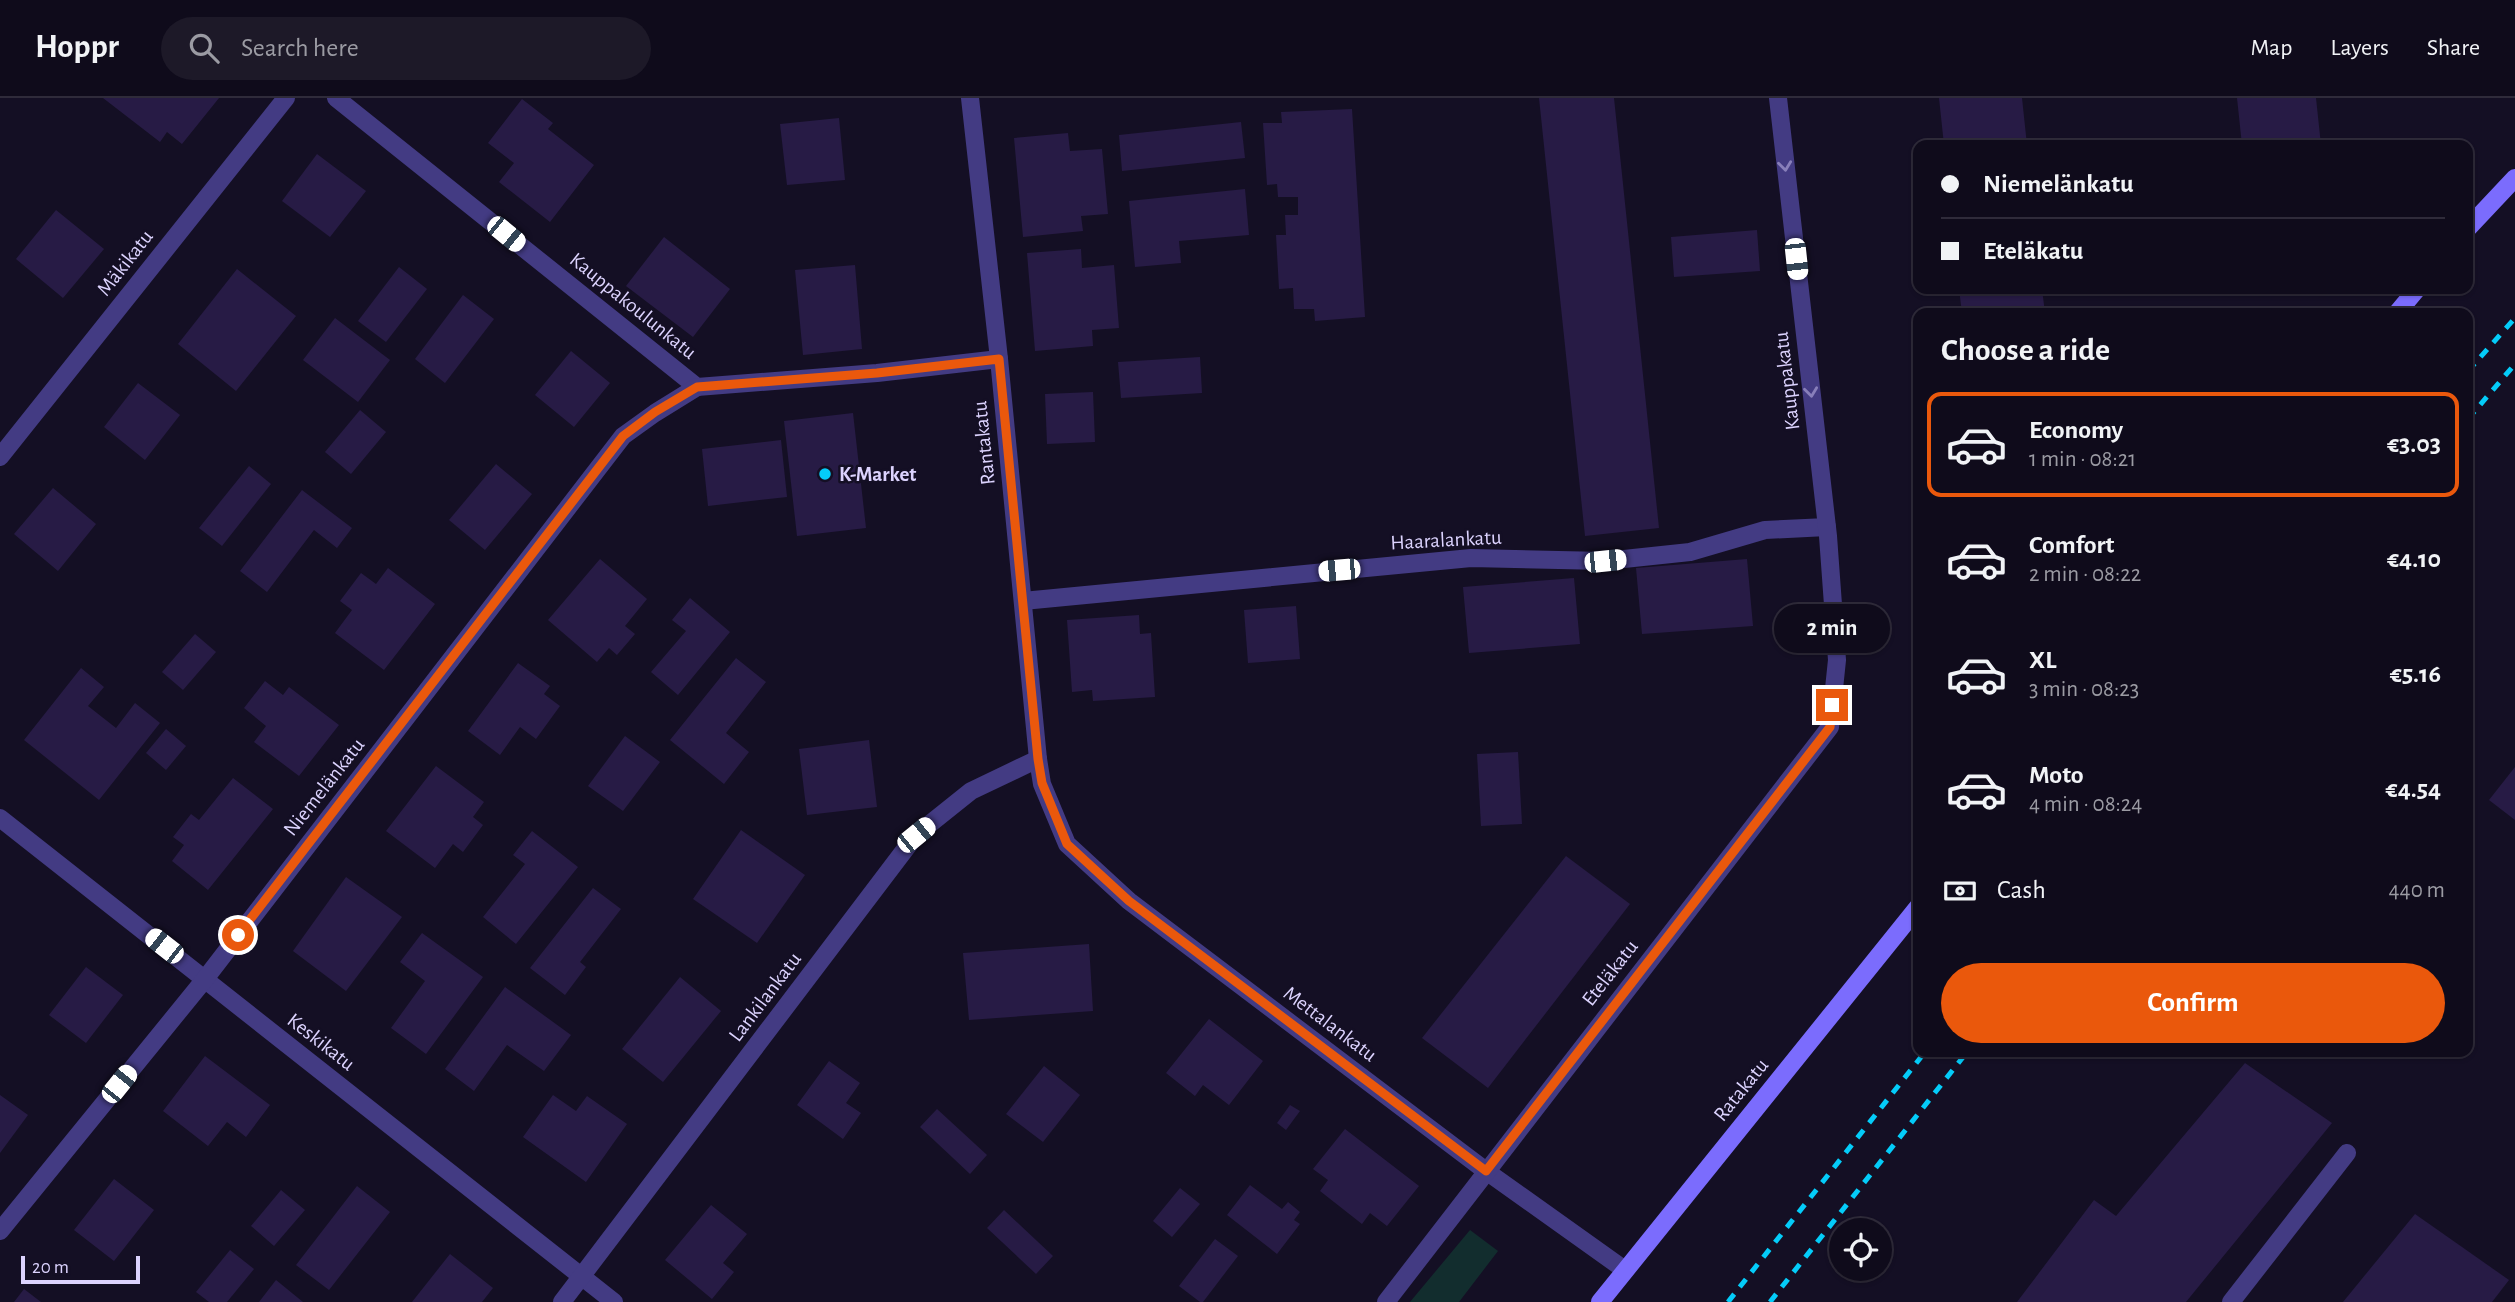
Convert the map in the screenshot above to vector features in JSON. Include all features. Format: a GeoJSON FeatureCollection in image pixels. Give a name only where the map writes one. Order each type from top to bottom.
{"type":"FeatureCollection","features":[{"type":"Feature","properties":{"kind":"main road"},"geometry":{"type":"LineString","coordinates":[[2473,222],[2515,178]]}},
{"type":"Feature","properties":{"kind":"main road"},"geometry":{"type":"LineString","coordinates":[[2401,308],[2413,294]]}},
{"type":"Feature","properties":{"kind":"main road","name":"Ratakatu"},"geometry":{"type":"LineString","coordinates":[[1600,1302],[1913,913]]}},
{"type":"Feature","properties":{"kind":"street","name":"Mäkikatu"},"geometry":{"type":"LineString","coordinates":[[0,457],[286,98]]}},
{"type":"Feature","properties":{"kind":"street","name":"Kauppakoulunkatu"},"geometry":{"type":"LineString","coordinates":[[336,98],[697,387],[877,373],[999,359]]}},
{"type":"Feature","properties":{"kind":"street","name":"Rantakatu"},"geometry":{"type":"LineString","coordinates":[[970,98],[1042,783]]}},
{"type":"Feature","properties":{"kind":"street","name":"Kauppakatu"},"geometry":{"type":"LineString","coordinates":[[1778,98],[1827,527],[1837,660]]}},
{"type":"Feature","properties":{"kind":"street","name":"Niemelänkatu"},"geometry":{"type":"LineString","coordinates":[[0,1231],[205,979],[623,436],[655,412],[697,387]]}},
{"type":"Feature","properties":{"kind":"street","name":"Haaralankatu"},"geometry":{"type":"LineString","coordinates":[[1023,601],[1471,558],[1605,561],[1690,552],[1765,530],[1827,527]]}},
{"type":"Feature","properties":{"kind":"street","name":"Eteläkatu"},"geometry":{"type":"LineString","coordinates":[[1386,1302],[1830,727],[1837,660]]}},
{"type":"Feature","properties":{"kind":"street","name":"Lankilankatu"},"geometry":{"type":"LineString","coordinates":[[562,1302],[916,835],[971,791],[1038,759]]}},
{"type":"Feature","properties":{"kind":"street","name":"Mettalankatu"},"geometry":{"type":"LineString","coordinates":[[1042,783],[1067,844],[1129,901],[1486,1171],[1625,1270]]}},
{"type":"Feature","properties":{"kind":"street","name":"Keskikatu"},"geometry":{"type":"LineString","coordinates":[[0,818],[614,1302]]}},
{"type":"Feature","properties":{"kind":"street"},"geometry":{"type":"LineString","coordinates":[[2231,1302],[2347,1153]]}},
{"type":"Feature","properties":{"kind":"green space"},"geometry":{"type":"Polygon","coordinates":[[[1470,1230],[1498,1251],[1459,1302],[1410,1302],[1470,1230]]]}},
{"type":"Feature","properties":{"kind":"building"},"geometry":{"type":"Polygon","coordinates":[[[103,98],[219,98],[182,144],[167,132],[160,142],[103,98]]]}},
{"type":"Feature","properties":{"kind":"building"},"geometry":{"type":"Polygon","coordinates":[[[1539,98],[1614,98],[1659,528],[1585,536],[1539,98]]]}},
{"type":"Feature","properties":{"kind":"building"},"geometry":{"type":"Polygon","coordinates":[[[1939,98],[2022,98],[2026,140],[1943,140],[1939,98]]]}},
{"type":"Feature","properties":{"kind":"building"},"geometry":{"type":"Polygon","coordinates":[[[2237,98],[2316,98],[2320,140],[2241,140],[2237,98]]]}},
{"type":"Feature","properties":{"kind":"building"},"geometry":{"type":"Polygon","coordinates":[[[522,99],[553,123],[548,129],[594,165],[550,222],[499,182],[514,163],[488,143],[522,99]]]}},
{"type":"Feature","properties":{"kind":"building"},"geometry":{"type":"Polygon","coordinates":[[[1352,109],[1365,317],[1315,321],[1314,309],[1294,309],[1293,288],[1279,289],[1276,235],[1286,235],[1285,215],[1298,215],[1298,197],[1278,197],[1277,184],[1267,185],[1263,123],[1282,123],[1281,112],[1352,109]]]}},
{"type":"Feature","properties":{"kind":"building"},"geometry":{"type":"Polygon","coordinates":[[[839,118],[845,180],[787,185],[780,124],[839,118]]]}},
{"type":"Feature","properties":{"kind":"building"},"geometry":{"type":"Polygon","coordinates":[[[1241,122],[1245,158],[1122,171],[1119,135],[1241,122]]]}},
{"type":"Feature","properties":{"kind":"building"},"geometry":{"type":"Polygon","coordinates":[[[1068,133],[1070,151],[1102,149],[1108,214],[1081,216],[1083,231],[1023,237],[1014,138],[1068,133]]]}},
{"type":"Feature","properties":{"kind":"building"},"geometry":{"type":"Polygon","coordinates":[[[317,154],[366,191],[330,237],[282,201],[317,154]]]}},
{"type":"Feature","properties":{"kind":"building"},"geometry":{"type":"Polygon","coordinates":[[[1245,189],[1249,235],[1179,241],[1181,263],[1135,267],[1129,201],[1245,189]]]}},
{"type":"Feature","properties":{"kind":"building"},"geometry":{"type":"Polygon","coordinates":[[[56,210],[104,249],[63,298],[16,259],[56,210]]]}},
{"type":"Feature","properties":{"kind":"building"},"geometry":{"type":"Polygon","coordinates":[[[1757,230],[1760,271],[1674,277],[1671,237],[1757,230]]]}},
{"type":"Feature","properties":{"kind":"building"},"geometry":{"type":"Polygon","coordinates":[[[664,237],[730,289],[693,337],[626,286],[664,237]]]}},
{"type":"Feature","properties":{"kind":"building"},"geometry":{"type":"Polygon","coordinates":[[[1081,249],[1082,268],[1114,265],[1119,328],[1092,330],[1093,346],[1035,351],[1027,253],[1081,249]]]}},
{"type":"Feature","properties":{"kind":"building"},"geometry":{"type":"Polygon","coordinates":[[[855,265],[862,349],[803,355],[795,270],[855,265]]]}},
{"type":"Feature","properties":{"kind":"building"},"geometry":{"type":"Polygon","coordinates":[[[399,267],[427,289],[386,342],[358,321],[399,267]]]}},
{"type":"Feature","properties":{"kind":"building"},"geometry":{"type":"Polygon","coordinates":[[[237,269],[296,316],[236,391],[178,344],[237,269]]]}},
{"type":"Feature","properties":{"kind":"building"},"geometry":{"type":"Polygon","coordinates":[[[1960,294],[2043,294],[2044,308],[1961,308],[1960,294]]]}},
{"type":"Feature","properties":{"kind":"building"},"geometry":{"type":"Polygon","coordinates":[[[463,295],[494,319],[445,383],[415,359],[463,295]]]}},
{"type":"Feature","properties":{"kind":"building"},"geometry":{"type":"Polygon","coordinates":[[[335,318],[390,360],[358,402],[303,360],[335,318]]]}},
{"type":"Feature","properties":{"kind":"building"},"geometry":{"type":"Polygon","coordinates":[[[571,351],[610,383],[574,427],[535,395],[571,351]]]}},
{"type":"Feature","properties":{"kind":"building"},"geometry":{"type":"Polygon","coordinates":[[[1200,357],[1202,393],[1121,398],[1118,362],[1200,357]]]}},
{"type":"Feature","properties":{"kind":"building"},"geometry":{"type":"Polygon","coordinates":[[[138,383],[180,415],[145,460],[104,427],[138,383]]]}},
{"type":"Feature","properties":{"kind":"building"},"geometry":{"type":"Polygon","coordinates":[[[1093,392],[1095,442],[1047,444],[1045,394],[1093,392]]]}},
{"type":"Feature","properties":{"kind":"building"},"geometry":{"type":"Polygon","coordinates":[[[360,410],[386,432],[351,474],[325,452],[360,410]]]}},
{"type":"Feature","properties":{"kind":"building","name":"K-Market"},"geometry":{"type":"Polygon","coordinates":[[[853,413],[866,528],[797,536],[784,421],[853,413]]]}},
{"type":"Feature","properties":{"kind":"building"},"geometry":{"type":"Polygon","coordinates":[[[781,440],[787,497],[708,506],[702,449],[781,440]]]}},
{"type":"Feature","properties":{"kind":"building"},"geometry":{"type":"Polygon","coordinates":[[[496,464],[532,494],[485,550],[449,520],[496,464]]]}},
{"type":"Feature","properties":{"kind":"building"},"geometry":{"type":"Polygon","coordinates":[[[249,466],[271,484],[222,546],[199,528],[249,466]]]}},
{"type":"Feature","properties":{"kind":"building"},"geometry":{"type":"Polygon","coordinates":[[[53,488],[96,524],[58,571],[14,534],[53,488]]]}},
{"type":"Feature","properties":{"kind":"building"},"geometry":{"type":"Polygon","coordinates":[[[302,490],[352,528],[337,548],[314,530],[267,592],[240,571],[302,490]]]}},
{"type":"Feature","properties":{"kind":"building"},"geometry":{"type":"Polygon","coordinates":[[[600,559],[647,599],[625,626],[635,634],[617,655],[609,648],[597,662],[548,620],[600,559]]]}},
{"type":"Feature","properties":{"kind":"building"},"geometry":{"type":"Polygon","coordinates":[[[1747,559],[1753,626],[1642,634],[1636,568],[1747,559]]]}},
{"type":"Feature","properties":{"kind":"building"},"geometry":{"type":"Polygon","coordinates":[[[388,568],[435,604],[384,670],[335,633],[352,610],[340,601],[361,573],[376,584],[388,568]]]}},
{"type":"Feature","properties":{"kind":"building"},"geometry":{"type":"Polygon","coordinates":[[[1574,578],[1580,644],[1469,653],[1463,587],[1574,578]]]}},
{"type":"Feature","properties":{"kind":"building"},"geometry":{"type":"Polygon","coordinates":[[[690,598],[730,632],[678,695],[651,672],[686,631],[672,620],[690,598]]]}},
{"type":"Feature","properties":{"kind":"building"},"geometry":{"type":"Polygon","coordinates":[[[1296,606],[1300,659],[1248,663],[1244,610],[1296,606]]]}},
{"type":"Feature","properties":{"kind":"building"},"geometry":{"type":"Polygon","coordinates":[[[1139,615],[1140,634],[1151,633],[1155,697],[1093,701],[1092,690],[1072,692],[1067,620],[1139,615]]]}},
{"type":"Feature","properties":{"kind":"building"},"geometry":{"type":"Polygon","coordinates":[[[195,634],[216,652],[183,690],[162,672],[195,634]]]}},
{"type":"Feature","properties":{"kind":"building"},"geometry":{"type":"Polygon","coordinates":[[[736,658],[766,682],[726,733],[749,752],[724,784],[670,740],[736,658]]]}},
{"type":"Feature","properties":{"kind":"building"},"geometry":{"type":"Polygon","coordinates":[[[518,663],[550,686],[544,694],[560,706],[536,739],[520,727],[500,755],[468,731],[518,663]]]}},
{"type":"Feature","properties":{"kind":"building"},"geometry":{"type":"Polygon","coordinates":[[[81,668],[104,687],[88,706],[116,728],[135,703],[160,723],[99,800],[24,740],[81,668]]]}},
{"type":"Feature","properties":{"kind":"building"},"geometry":{"type":"Polygon","coordinates":[[[265,681],[283,695],[289,687],[339,725],[299,776],[254,742],[266,726],[244,708],[265,681]]]}},
{"type":"Feature","properties":{"kind":"building"},"geometry":{"type":"Polygon","coordinates":[[[166,729],[186,746],[166,770],[146,753],[166,729]]]}},
{"type":"Feature","properties":{"kind":"building"},"geometry":{"type":"Polygon","coordinates":[[[625,736],[660,762],[623,811],[588,786],[625,736]]]}},
{"type":"Feature","properties":{"kind":"building"},"geometry":{"type":"Polygon","coordinates":[[[869,740],[877,807],[807,815],[799,749],[869,740]]]}},
{"type":"Feature","properties":{"kind":"building"},"geometry":{"type":"Polygon","coordinates":[[[1518,752],[1522,824],[1481,826],[1477,754],[1518,752]]]}},
{"type":"Feature","properties":{"kind":"building"},"geometry":{"type":"Polygon","coordinates":[[[436,766],[484,802],[473,817],[483,825],[463,852],[453,844],[435,868],[386,831],[436,766]]]}},
{"type":"Feature","properties":{"kind":"building"},"geometry":{"type":"Polygon","coordinates":[[[2515,767],[2515,820],[2489,800],[2515,767]]]}},
{"type":"Feature","properties":{"kind":"building"},"geometry":{"type":"Polygon","coordinates":[[[233,778],[273,809],[208,890],[172,861],[184,845],[173,837],[191,814],[199,820],[233,778]]]}},
{"type":"Feature","properties":{"kind":"building"},"geometry":{"type":"Polygon","coordinates":[[[741,830],[805,875],[757,943],[693,899],[741,830]]]}},
{"type":"Feature","properties":{"kind":"building"},"geometry":{"type":"Polygon","coordinates":[[[532,831],[578,867],[516,944],[483,917],[525,864],[513,855],[532,831]]]}},
{"type":"Feature","properties":{"kind":"building"},"geometry":{"type":"Polygon","coordinates":[[[1566,856],[1630,904],[1488,1088],[1422,1038],[1566,856]]]}},
{"type":"Feature","properties":{"kind":"building"},"geometry":{"type":"Polygon","coordinates":[[[346,877],[402,917],[346,991],[293,951],[346,877]]]}},
{"type":"Feature","properties":{"kind":"building"},"geometry":{"type":"Polygon","coordinates":[[[593,888],[621,909],[580,962],[586,967],[565,995],[530,968],[593,888]]]}},
{"type":"Feature","properties":{"kind":"building"},"geometry":{"type":"Polygon","coordinates":[[[422,933],[483,977],[426,1054],[391,1028],[425,981],[400,962],[422,933]]]}},
{"type":"Feature","properties":{"kind":"building"},"geometry":{"type":"Polygon","coordinates":[[[1089,944],[1093,1011],[969,1020],[963,953],[1089,944]]]}},
{"type":"Feature","properties":{"kind":"building"},"geometry":{"type":"Polygon","coordinates":[[[86,967],[123,995],[86,1043],[49,1015],[86,967]]]}},
{"type":"Feature","properties":{"kind":"building"},"geometry":{"type":"Polygon","coordinates":[[[680,977],[721,1011],[663,1082],[622,1049],[680,977]]]}},
{"type":"Feature","properties":{"kind":"building"},"geometry":{"type":"Polygon","coordinates":[[[505,987],[571,1035],[544,1071],[507,1045],[474,1091],[445,1069],[505,987]]]}},
{"type":"Feature","properties":{"kind":"building"},"geometry":{"type":"Polygon","coordinates":[[[1209,1019],[1263,1061],[1229,1105],[1203,1085],[1195,1096],[1166,1073],[1209,1019]]]}},
{"type":"Feature","properties":{"kind":"building"},"geometry":{"type":"Polygon","coordinates":[[[205,1056],[270,1105],[246,1137],[227,1122],[208,1146],[163,1111],[205,1056]]]}},
{"type":"Feature","properties":{"kind":"building"},"geometry":{"type":"Polygon","coordinates":[[[829,1061],[860,1083],[846,1103],[861,1113],[843,1139],[797,1105],[829,1061]]]}},
{"type":"Feature","properties":{"kind":"building"},"geometry":{"type":"Polygon","coordinates":[[[2245,1063],[2332,1123],[2186,1302],[2017,1302],[2094,1200],[2116,1216],[2245,1063]]]}},
{"type":"Feature","properties":{"kind":"building"},"geometry":{"type":"Polygon","coordinates":[[[1044,1066],[1080,1095],[1043,1142],[1006,1114],[1044,1066]]]}},
{"type":"Feature","properties":{"kind":"building"},"geometry":{"type":"Polygon","coordinates":[[[0,1095],[28,1115],[0,1153],[0,1095]]]}},
{"type":"Feature","properties":{"kind":"building"},"geometry":{"type":"Polygon","coordinates":[[[553,1095],[576,1111],[587,1096],[627,1124],[586,1182],[523,1137],[553,1095]]]}},
{"type":"Feature","properties":{"kind":"building"},"geometry":{"type":"Polygon","coordinates":[[[1290,1105],[1300,1111],[1286,1130],[1277,1123],[1290,1105]]]}},
{"type":"Feature","properties":{"kind":"building"},"geometry":{"type":"Polygon","coordinates":[[[937,1109],[987,1155],[970,1174],[920,1127],[937,1109]]]}},
{"type":"Feature","properties":{"kind":"building"},"geometry":{"type":"Polygon","coordinates":[[[1345,1129],[1419,1186],[1387,1226],[1370,1213],[1362,1224],[1320,1191],[1328,1180],[1313,1169],[1345,1129]]]}},
{"type":"Feature","properties":{"kind":"building"},"geometry":{"type":"Polygon","coordinates":[[[114,1179],[154,1210],[114,1261],[74,1230],[114,1179]]]}},
{"type":"Feature","properties":{"kind":"building"},"geometry":{"type":"Polygon","coordinates":[[[1250,1185],[1282,1209],[1288,1202],[1300,1212],[1294,1220],[1300,1224],[1277,1254],[1227,1215],[1250,1185]]]}},
{"type":"Feature","properties":{"kind":"building"},"geometry":{"type":"Polygon","coordinates":[[[357,1186],[390,1212],[329,1290],[296,1265],[357,1186]]]}},
{"type":"Feature","properties":{"kind":"building"},"geometry":{"type":"Polygon","coordinates":[[[1180,1188],[1200,1204],[1172,1237],[1153,1221],[1180,1188]]]}},
{"type":"Feature","properties":{"kind":"building"},"geometry":{"type":"Polygon","coordinates":[[[281,1190],[305,1210],[274,1246],[251,1226],[281,1190]]]}},
{"type":"Feature","properties":{"kind":"building"},"geometry":{"type":"Polygon","coordinates":[[[711,1205],[747,1234],[723,1263],[734,1272],[712,1299],[665,1260],[711,1205]]]}},
{"type":"Feature","properties":{"kind":"building"},"geometry":{"type":"Polygon","coordinates":[[[1004,1210],[1053,1256],[1036,1274],[987,1228],[1004,1210]]]}},
{"type":"Feature","properties":{"kind":"building"},"geometry":{"type":"Polygon","coordinates":[[[2415,1214],[2509,1280],[2492,1302],[2343,1302],[2415,1214]]]}},
{"type":"Feature","properties":{"kind":"building"},"geometry":{"type":"Polygon","coordinates":[[[1215,1239],[1238,1256],[1203,1302],[1200,1302],[1179,1286],[1215,1239]]]}},
{"type":"Feature","properties":{"kind":"building"},"geometry":{"type":"Polygon","coordinates":[[[230,1250],[254,1269],[227,1302],[209,1302],[196,1292],[230,1250]]]}},
{"type":"Feature","properties":{"kind":"building"},"geometry":{"type":"Polygon","coordinates":[[[450,1254],[493,1288],[482,1302],[412,1302],[450,1254]]]}},
{"type":"Feature","properties":{"kind":"building"},"geometry":{"type":"Polygon","coordinates":[[[276,1280],[303,1302],[259,1302],[276,1280]]]}},
{"type":"Feature","properties":{"kind":"building"},"geometry":{"type":"Polygon","coordinates":[[[24,1289],[41,1302],[14,1302],[24,1289]]]}},
{"type":"Feature","properties":{"kind":"railway"},"geometry":{"type":"LineString","coordinates":[[2473,365],[2515,318]]}},
{"type":"Feature","properties":{"kind":"railway"},"geometry":{"type":"LineString","coordinates":[[2473,413],[2515,364]]}},
{"type":"Feature","properties":{"kind":"railway"},"geometry":{"type":"LineString","coordinates":[[1728,1302],[1921,1057]]}},
{"type":"Feature","properties":{"kind":"railway"},"geometry":{"type":"LineString","coordinates":[[1770,1302],[1963,1057]]}},
{"type":"Feature","properties":{"kind":"place","name":"K-Market"},"geometry":{"type":"Point","coordinates":[825,474]}},
{"type":"Feature","properties":{"kind":"route"},"geometry":{"type":"LineString","coordinates":[[238,935],[623,436],[655,412],[697,387],[877,373],[999,359],[1038,759],[1042,783],[1067,844],[1129,901],[1486,1171],[1830,727],[1832,705]]}}]}
